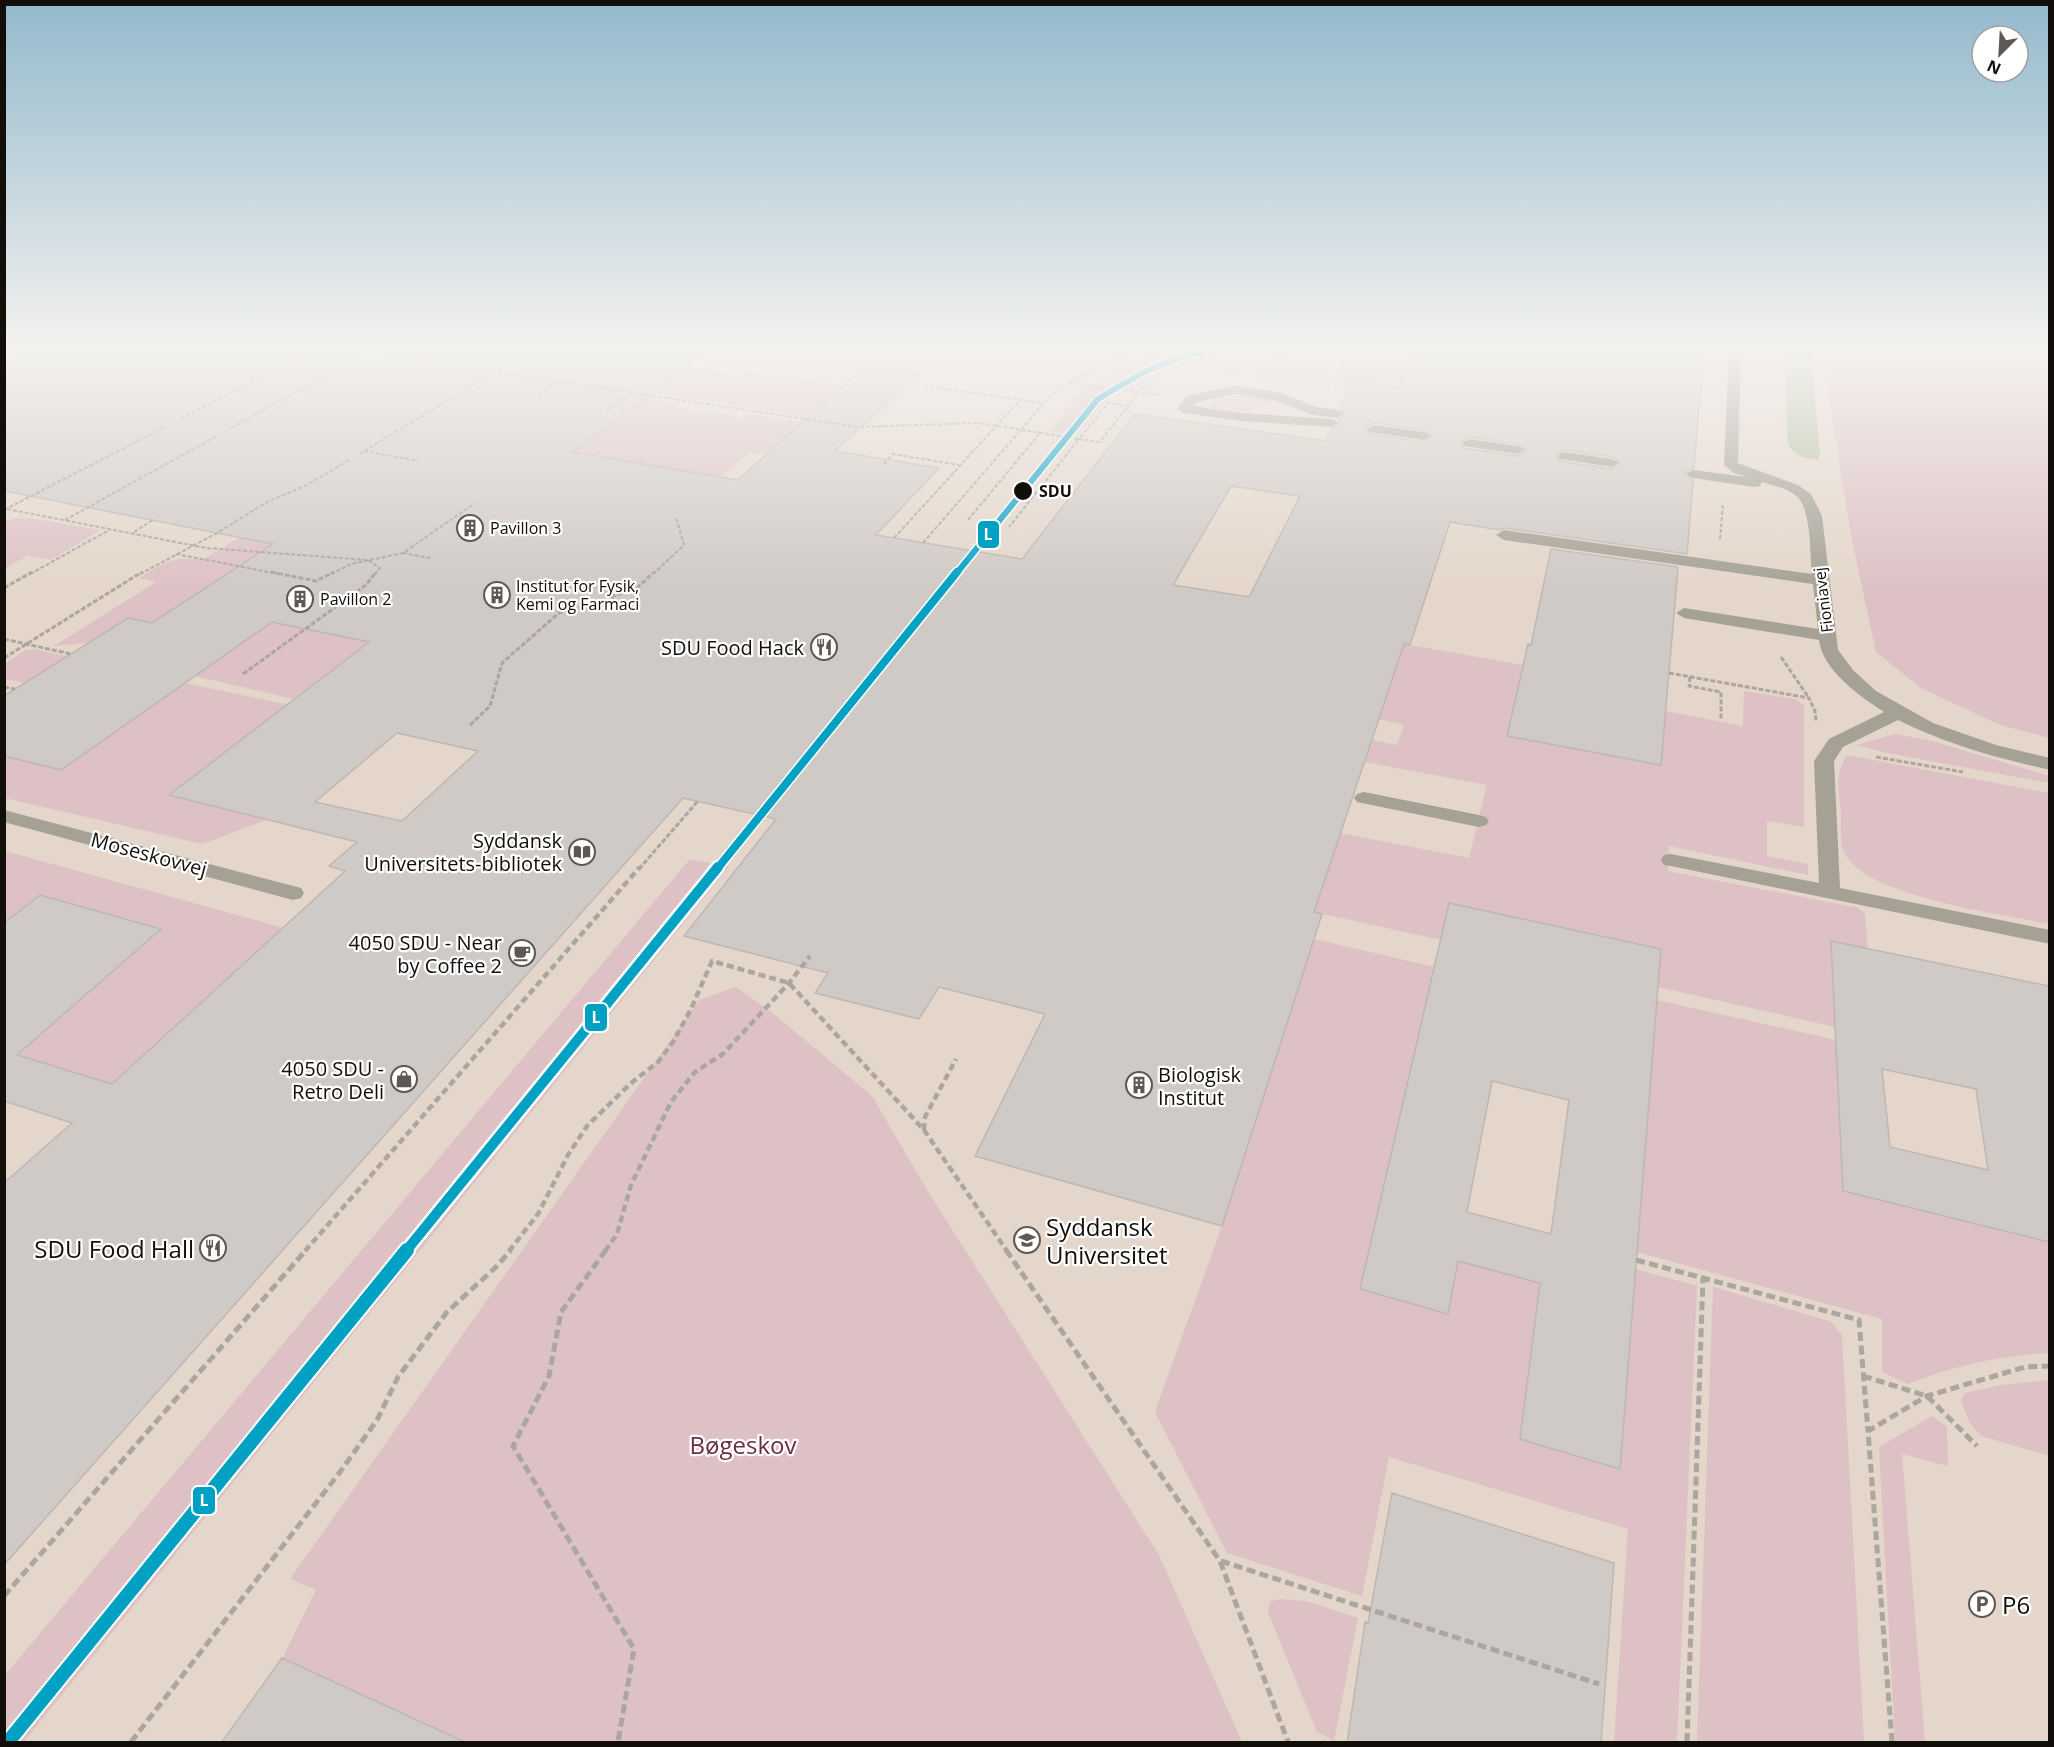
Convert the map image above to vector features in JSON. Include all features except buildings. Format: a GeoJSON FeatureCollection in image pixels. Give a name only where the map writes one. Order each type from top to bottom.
{"type":"FeatureCollection","features":[{"type":"Feature","properties":{"kind":"lane"},"geometry":{"type":"LineString","coordinates":[[1394,428],[1426,432]]}},
{"type":"Feature","properties":{"kind":"lane"},"geometry":{"type":"LineString","coordinates":[[1732,428],[1731,465],[1739,470],[1793,488]]}},
{"type":"Feature","properties":{"kind":"lane"},"geometry":{"type":"LineString","coordinates":[[1471,438],[1520,445]]}},
{"type":"Feature","properties":{"kind":"lane"},"geometry":{"type":"LineString","coordinates":[[1566,451],[1613,458]]}},
{"type":"Feature","properties":{"kind":"lane"},"geometry":{"type":"LineString","coordinates":[[1739,470],[1694,469],[1793,488]]}},
{"type":"Feature","properties":{"kind":"lane","name":"Fioniavej"},"geometry":{"type":"LineString","coordinates":[[1793,488],[1806,497],[1814,516],[1829,650],[1838,666],[1852,681],[1899,712],[1973,744],[2049,764]]}},
{"type":"Feature","properties":{"kind":"lane"},"geometry":{"type":"LineString","coordinates":[[1504,535],[1821,580]]}},
{"type":"Feature","properties":{"kind":"lane"},"geometry":{"type":"LineString","coordinates":[[1684,613],[1827,636]]}},
{"type":"Feature","properties":{"kind":"lane"},"geometry":{"type":"LineString","coordinates":[[1830,892],[1824,761],[1836,743],[1899,712]]}},
{"type":"Feature","properties":{"kind":"lane"},"geometry":{"type":"LineString","coordinates":[[1364,798],[1479,821]]}},
{"type":"Feature","properties":{"kind":"lane","name":"Moseskovvej"},"geometry":{"type":"LineString","coordinates":[[4,816],[293,893]]}},
{"type":"Feature","properties":{"kind":"lane"},"geometry":{"type":"LineString","coordinates":[[1671,860],[2049,937]]}},
{"type":"Feature","properties":{"kind":"path"},"geometry":{"type":"LineString","coordinates":[[6,510],[164,428]]}},
{"type":"Feature","properties":{"kind":"path"},"geometry":{"type":"LineString","coordinates":[[359,454],[403,428]]}},
{"type":"Feature","properties":{"kind":"path"},"geometry":{"type":"LineString","coordinates":[[894,538],[995,428]]}},
{"type":"Feature","properties":{"kind":"path"},"geometry":{"type":"LineString","coordinates":[[1005,428],[1100,442],[1111,428]]}},
{"type":"Feature","properties":{"kind":"path"},"geometry":{"type":"LineString","coordinates":[[923,543],[1022,428]]}},
{"type":"Feature","properties":{"kind":"path"},"geometry":{"type":"LineString","coordinates":[[1009,527],[1088,428]]}},
{"type":"Feature","properties":{"kind":"path"},"geometry":{"type":"LineString","coordinates":[[968,520],[1041,433]]}},
{"type":"Feature","properties":{"kind":"path"},"geometry":{"type":"LineString","coordinates":[[65,520],[217,436]]}},
{"type":"Feature","properties":{"kind":"path"},"geometry":{"type":"LineString","coordinates":[[363,451],[418,460]]}},
{"type":"Feature","properties":{"kind":"path"},"geometry":{"type":"LineString","coordinates":[[884,464],[893,454],[960,465]]}},
{"type":"Feature","properties":{"kind":"path"},"geometry":{"type":"LineString","coordinates":[[4,658],[191,545],[349,460]]}},
{"type":"Feature","properties":{"kind":"path"},"geometry":{"type":"LineString","coordinates":[[402,553],[474,503]]}},
{"type":"Feature","properties":{"kind":"path"},"geometry":{"type":"LineString","coordinates":[[6,510],[191,545],[234,551],[368,560],[380,568],[366,585],[243,674]]}},
{"type":"Feature","properties":{"kind":"path"},"geometry":{"type":"LineString","coordinates":[[470,725],[490,706],[502,663],[559,613],[607,602],[615,595],[635,590],[684,545],[676,516]]}},
{"type":"Feature","properties":{"kind":"path"},"geometry":{"type":"LineString","coordinates":[[132,533],[153,520]]}},
{"type":"Feature","properties":{"kind":"path"},"geometry":{"type":"LineString","coordinates":[[4,588],[111,529]]}},
{"type":"Feature","properties":{"kind":"path"},"geometry":{"type":"LineString","coordinates":[[176,554],[315,581],[368,560],[402,553],[429,558],[432,556]]}},
{"type":"Feature","properties":{"kind":"path"},"geometry":{"type":"LineString","coordinates":[[4,639],[71,654]]}},
{"type":"Feature","properties":{"kind":"path"},"geometry":{"type":"LineString","coordinates":[[1669,673],[1739,685]]}},
{"type":"Feature","properties":{"kind":"path"},"geometry":{"type":"LineString","coordinates":[[1690,677],[1689,686],[1721,692],[1721,720]]}},
{"type":"Feature","properties":{"kind":"path"},"geometry":{"type":"LineString","coordinates":[[5,688],[15,689]]}},
{"type":"Feature","properties":{"kind":"path"},"geometry":{"type":"LineString","coordinates":[[4,1596],[698,801]]}},
{"type":"Feature","properties":{"kind":"path"},"geometry":{"type":"LineString","coordinates":[[618,1743],[634,1649],[513,1446],[549,1376],[561,1312],[617,1234],[631,1185],[670,1102],[695,1072],[723,1054],[789,983],[810,956]]}},
{"type":"Feature","properties":{"kind":"path"},"geometry":{"type":"LineString","coordinates":[[131,1743],[340,1472],[377,1420],[398,1377],[447,1312],[496,1267],[525,1233],[538,1214],[568,1155],[587,1126],[630,1084],[658,1062],[674,1042],[712,961],[789,983],[924,1131],[1220,1561],[1288,1743]]}},
{"type":"Feature","properties":{"kind":"path"},"geometry":{"type":"LineString","coordinates":[[924,1131],[925,1117],[956,1059]]}},
{"type":"Feature","properties":{"kind":"path"},"geometry":{"type":"LineString","coordinates":[[1636,1260],[1859,1320],[1892,1743]]}},
{"type":"Feature","properties":{"kind":"path"},"geometry":{"type":"LineString","coordinates":[[1687,1743],[1703,1278]]}},
{"type":"Feature","properties":{"kind":"path"},"geometry":{"type":"LineString","coordinates":[[1868,1431],[1927,1396],[2025,1367],[2049,1366]]}},
{"type":"Feature","properties":{"kind":"path"},"geometry":{"type":"LineString","coordinates":[[1863,1376],[1927,1396],[1977,1446]]}},
{"type":"Feature","properties":{"kind":"path"},"geometry":{"type":"LineString","coordinates":[[1220,1561],[1599,1684]]}},
{"type":"Feature","properties":{"kind":"shaded area","name":"Syddansk Universitet"},"geometry":{"type":"Polygon","coordinates":[[[5,428],[1834,428],[1852,542],[1876,652],[2000,725],[2049,738],[2049,1742],[5,1742],[5,428]]]}},
{"type":"Feature","properties":{"kind":"shaded area"},"geometry":{"type":"Polygon","coordinates":[[[1787,428],[1817,428],[1820,455],[1817,460],[1800,456],[1788,444],[1787,428]]]}},
{"type":"Feature","properties":{"kind":"green space"},"geometry":{"type":"Polygon","coordinates":[[[606,428],[827,428],[766,455],[750,452],[695,497],[538,478],[606,428]]]}},
{"type":"Feature","properties":{"kind":"green space"},"geometry":{"type":"Polygon","coordinates":[[[1052,428],[1083,428],[1076,435],[1049,431],[1052,428]]]}},
{"type":"Feature","properties":{"kind":"green space"},"geometry":{"type":"Polygon","coordinates":[[[1834,428],[2049,428],[2049,738],[2000,725],[1921,688],[1876,652],[1852,542],[1834,428]]]}},
{"type":"Feature","properties":{"kind":"green space"},"geometry":{"type":"Polygon","coordinates":[[[562,497],[293,699],[195,676],[241,643],[128,618],[88,643],[54,646],[156,582],[139,578],[154,569],[175,560],[201,560],[271,519],[562,497]]]}},
{"type":"Feature","properties":{"kind":"green space"},"geometry":{"type":"Polygon","coordinates":[[[16,518],[36,519],[100,530],[51,560],[28,555],[5,569],[5,521],[16,518]]]}},
{"type":"Feature","properties":{"kind":"green space"},"geometry":{"type":"Polygon","coordinates":[[[1404,644],[1523,665],[1666,711],[1743,726],[1744,691],[1795,699],[1804,706],[1804,827],[1767,821],[1767,856],[1808,864],[1808,875],[1669,846],[1668,871],[1859,908],[1865,914],[1868,949],[1831,941],[1835,1027],[1658,987],[1661,950],[1441,940],[1314,912],[1340,833],[1469,858],[1487,785],[1365,762],[1372,740],[1397,745],[1404,725],[1379,719],[1404,644]]]}},
{"type":"Feature","properties":{"kind":"green space"},"geometry":{"type":"Polygon","coordinates":[[[33,649],[67,656],[25,683],[5,679],[5,664],[25,650],[33,649]]]}},
{"type":"Feature","properties":{"kind":"green space"},"geometry":{"type":"Polygon","coordinates":[[[185,683],[289,705],[170,795],[266,820],[202,844],[5,798],[5,756],[185,683]]]}},
{"type":"Feature","properties":{"kind":"green space"},"geometry":{"type":"Polygon","coordinates":[[[1896,734],[1932,741],[2049,776],[2049,783],[1882,752],[1856,745],[1896,734]]]}},
{"type":"Feature","properties":{"kind":"green space"},"geometry":{"type":"Polygon","coordinates":[[[1847,755],[2049,793],[2049,924],[1938,901],[1880,882],[1858,869],[1845,854],[1841,839],[1838,783],[1840,770],[1847,755]]]}},
{"type":"Feature","properties":{"kind":"green space"},"geometry":{"type":"Polygon","coordinates":[[[5,851],[284,928],[112,1084],[17,1055],[5,923],[5,851]]]}},
{"type":"Feature","properties":{"kind":"green space"},"geometry":{"type":"Polygon","coordinates":[[[690,859],[729,867],[24,1742],[5,1742],[5,1675],[690,859]]]}},
{"type":"Feature","properties":{"kind":"green space"},"geometry":{"type":"Polygon","coordinates":[[[1314,939],[1435,967],[1360,1288],[1447,1313],[1458,1261],[1540,1283],[1520,1439],[1620,1469],[1636,1269],[1697,1286],[1677,1742],[1614,1742],[1628,1529],[1389,1457],[1362,1596],[1227,1553],[1155,1412],[1222,1226],[1314,939]]]}},
{"type":"Feature","properties":{"kind":"green space","name":"Bøgeskov"},"geometry":{"type":"Polygon","coordinates":[[[736,987],[775,1015],[872,1096],[930,1195],[1159,1555],[1242,1742],[467,1742],[282,1659],[316,1590],[290,1579],[699,1000],[736,987]]]}},
{"type":"Feature","properties":{"kind":"green space"},"geometry":{"type":"Polygon","coordinates":[[[1656,1000],[1836,1040],[1843,1191],[2049,1242],[2049,1353],[1977,1362],[1908,1384],[1882,1372],[1882,1319],[1637,1252],[1656,1000]]]}},
{"type":"Feature","properties":{"kind":"green space"},"geometry":{"type":"Polygon","coordinates":[[[1713,1287],[1830,1321],[1842,1335],[1864,1742],[1697,1742],[1713,1287]]]}},
{"type":"Feature","properties":{"kind":"green space"},"geometry":{"type":"Polygon","coordinates":[[[2049,1380],[2049,1456],[1981,1436],[1969,1422],[1961,1401],[1965,1393],[2001,1385],[2049,1380]]]}},
{"type":"Feature","properties":{"kind":"green space"},"geometry":{"type":"Polygon","coordinates":[[[1932,1416],[1947,1427],[1948,1466],[1902,1454],[1925,1742],[1895,1742],[1879,1447],[1932,1416]]]}},
{"type":"Feature","properties":{"kind":"green space"},"geometry":{"type":"Polygon","coordinates":[[[1279,1599],[1306,1601],[1358,1618],[1334,1741],[1317,1732],[1268,1612],[1270,1602],[1279,1599]]]}},
{"type":"Feature","properties":{"kind":"transit line","name":"L"},"geometry":{"type":"LineString","coordinates":[[8,1742],[1075,428]]}},
{"type":"Feature","properties":{"kind":"place","name":"SDU"},"geometry":{"type":"Point","coordinates":[1023,491]}},
{"type":"Feature","properties":{"kind":"place","name":"Pavillon 3"},"geometry":{"type":"Point","coordinates":[470,528]}},
{"type":"Feature","properties":{"kind":"place","name":"Institut for Fysik, Kemi og Farmaci"},"geometry":{"type":"Point","coordinates":[497,595]}},
{"type":"Feature","properties":{"kind":"place","name":"Pavillon 2"},"geometry":{"type":"Point","coordinates":[300,599]}},
{"type":"Feature","properties":{"kind":"place","name":"SDU Food Hack"},"geometry":{"type":"Point","coordinates":[824,647]}},
{"type":"Feature","properties":{"kind":"place","name":"Syddansk Universitets-bibliotek"},"geometry":{"type":"Point","coordinates":[582,852]}},
{"type":"Feature","properties":{"kind":"place","name":"4050 SDU - Near by Coffee 2"},"geometry":{"type":"Point","coordinates":[522,953]}},
{"type":"Feature","properties":{"kind":"place","name":"4050 SDU - Retro Deli"},"geometry":{"type":"Point","coordinates":[404,1079]}},
{"type":"Feature","properties":{"kind":"place","name":"Biologisk Institut"},"geometry":{"type":"Point","coordinates":[1139,1085]}},
{"type":"Feature","properties":{"kind":"place","name":"Syddansk Universitet"},"geometry":{"type":"Point","coordinates":[1027,1240]}},
{"type":"Feature","properties":{"kind":"place","name":"SDU Food Hall"},"geometry":{"type":"Point","coordinates":[213,1248]}},
{"type":"Feature","properties":{"kind":"place","name":"P6"},"geometry":{"type":"Point","coordinates":[1982,1604]}}]}
